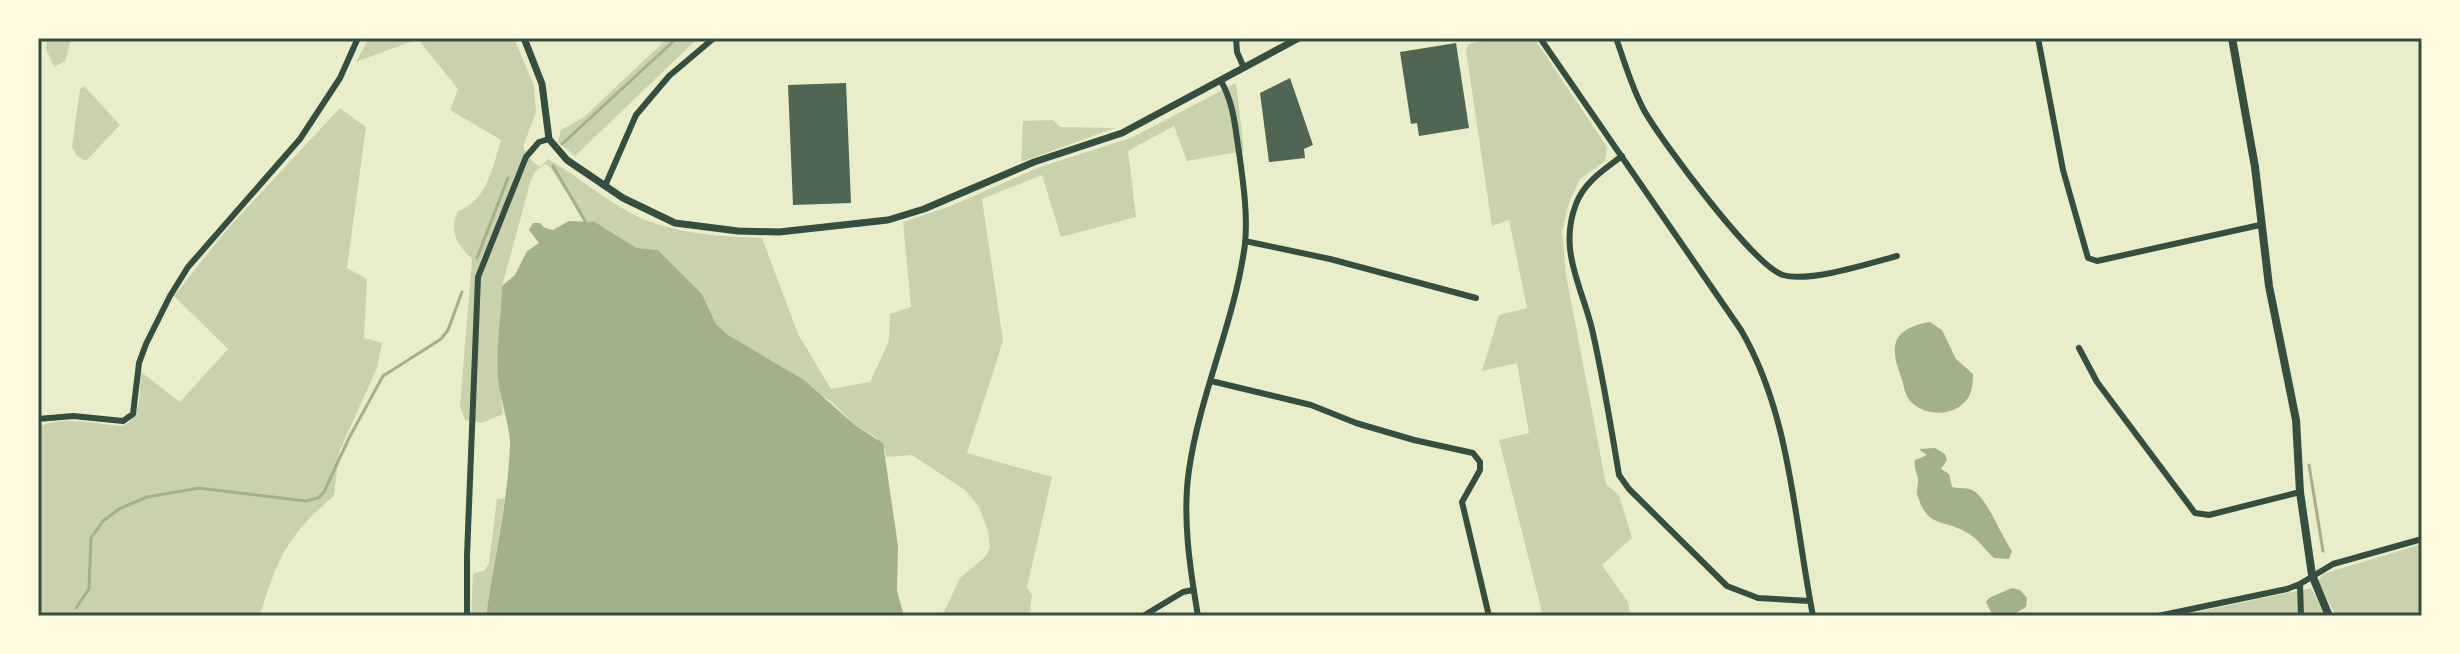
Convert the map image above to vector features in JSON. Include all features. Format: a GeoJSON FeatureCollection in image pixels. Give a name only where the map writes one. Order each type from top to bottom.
{"type":"FeatureCollection","features":[{"type":"Feature","properties":{"kind":"main road"},"geometry":{"type":"LineString","coordinates":[[2232,38],[2255,167],[2269,286],[2296,420],[2300,492],[2312,575],[2329,616]]}},
{"type":"Feature","properties":{"kind":"street"},"geometry":{"type":"LineString","coordinates":[[38,419],[73,416],[113,421],[129,419],[136,408],[139,363],[173,290],[188,267],[300,139],[340,78],[358,38]]}},
{"type":"Feature","properties":{"kind":"street"},"geometry":{"type":"LineString","coordinates":[[524,38],[542,84],[549,139],[567,160],[605,186],[675,223],[702,228],[779,232],[888,220],[924,209],[1034,162],[1122,133],[1299,38]]}},
{"type":"Feature","properties":{"kind":"street"},"geometry":{"type":"LineString","coordinates":[[605,186],[636,115],[669,76],[714,38]]}},
{"type":"Feature","properties":{"kind":"street"},"geometry":{"type":"LineString","coordinates":[[1236,38],[1237,52],[1244,68]]}},
{"type":"Feature","properties":{"kind":"street"},"geometry":{"type":"LineString","coordinates":[[1540,38],[1741,330],[1763,372],[1773,401],[1787,466],[1813,616]]}},
{"type":"Feature","properties":{"kind":"street"},"geometry":{"type":"LineString","coordinates":[[1616,38],[1645,112],[1667,145],[1729,224],[1776,272],[1786,277],[1841,272],[1897,256]]}},
{"type":"Feature","properties":{"kind":"street"},"geometry":{"type":"LineString","coordinates":[[2038,38],[2063,170],[2088,258],[2097,261],[2260,225]]}},
{"type":"Feature","properties":{"kind":"street"},"geometry":{"type":"LineString","coordinates":[[1198,616],[1187,517],[1187,482],[1195,436],[1234,304],[1245,241],[1244,191],[1233,106],[1221,81]]}},
{"type":"Feature","properties":{"kind":"street"},"geometry":{"type":"LineString","coordinates":[[467,616],[478,277],[526,157],[539,142],[549,139]]}},
{"type":"Feature","properties":{"kind":"street"},"geometry":{"type":"LineString","coordinates":[[1622,156],[1592,179],[1581,193],[1572,220],[1570,245],[1576,284],[1597,352],[1619,475],[1629,489],[1727,586],[1758,598],[1810,601]]}},
{"type":"Feature","properties":{"kind":"street"},"geometry":{"type":"LineString","coordinates":[[1245,241],[1330,259],[1476,298]]}},
{"type":"Feature","properties":{"kind":"street"},"geometry":{"type":"LineString","coordinates":[[2079,348],[2097,382],[2195,513],[2209,515],[2300,492]]}},
{"type":"Feature","properties":{"kind":"street"},"geometry":{"type":"LineString","coordinates":[[1211,381],[1311,405],[1356,423],[1477,456],[1480,470],[1462,502],[1489,616]]}},
{"type":"Feature","properties":{"kind":"street"},"geometry":{"type":"LineString","coordinates":[[2158,616],[2300,584],[2333,564],[2422,539]]}},
{"type":"Feature","properties":{"kind":"street"},"geometry":{"type":"LineString","coordinates":[[2300,584],[2301,616]]}},
{"type":"Feature","properties":{"kind":"street"},"geometry":{"type":"LineString","coordinates":[[1143,616],[1183,592],[1193,590]]}},
{"type":"Feature","properties":{"kind":"shaded area"},"geometry":{"type":"Polygon","coordinates":[[[47,38],[71,40],[65,61],[54,67],[46,49],[47,38]]]}},
{"type":"Feature","properties":{"kind":"shaded area"},"geometry":{"type":"Polygon","coordinates":[[[369,38],[514,38],[534,86],[536,112],[523,147],[532,161],[540,167],[548,159],[617,205],[659,225],[710,235],[762,238],[798,334],[831,389],[870,382],[889,341],[890,314],[911,307],[903,222],[951,206],[1040,167],[1133,137],[1236,83],[1244,151],[1187,161],[1174,126],[1128,151],[1136,217],[1061,237],[1042,175],[982,199],[1003,341],[967,453],[1052,477],[1027,587],[1032,595],[1029,616],[942,616],[960,578],[986,556],[990,548],[988,531],[979,507],[965,490],[912,455],[886,457],[876,437],[856,426],[832,402],[728,335],[716,324],[702,294],[658,250],[637,248],[604,227],[585,221],[545,164],[531,180],[502,286],[498,376],[503,414],[482,423],[465,420],[460,407],[472,259],[458,243],[454,225],[458,211],[476,199],[487,182],[501,140],[450,110],[458,89],[418,39],[356,62],[369,38]]]}},
{"type":"Feature","properties":{"kind":"shaded area"},"geometry":{"type":"Polygon","coordinates":[[[668,38],[698,38],[575,156],[558,142],[561,130],[584,117],[668,38]]]}},
{"type":"Feature","properties":{"kind":"shaded area"},"geometry":{"type":"Polygon","coordinates":[[[1504,38],[1534,38],[1607,147],[1605,161],[1580,179],[1569,203],[1562,231],[1566,275],[1606,484],[1619,495],[1632,538],[1602,565],[1628,602],[1631,616],[1543,616],[1499,440],[1529,433],[1517,363],[1482,371],[1499,315],[1527,308],[1509,220],[1492,226],[1466,51],[1472,43],[1504,38]]]}},
{"type":"Feature","properties":{"kind":"shaded area"},"geometry":{"type":"Polygon","coordinates":[[[84,86],[120,125],[86,161],[77,156],[72,147],[80,89],[84,86]]]}},
{"type":"Feature","properties":{"kind":"shaded area"},"geometry":{"type":"Polygon","coordinates":[[[340,108],[366,127],[347,268],[367,279],[364,338],[382,343],[377,368],[339,452],[334,496],[306,522],[286,549],[260,616],[38,616],[38,427],[68,421],[122,426],[134,417],[137,410],[141,372],[180,402],[228,349],[174,296],[229,227],[340,108]]]}},
{"type":"Feature","properties":{"kind":"shaded area"},"geometry":{"type":"Polygon","coordinates":[[[1053,120],[1060,127],[1115,128],[1021,162],[1023,121],[1053,120]]]}},
{"type":"Feature","properties":{"kind":"shaded area"},"geometry":{"type":"Polygon","coordinates":[[[569,221],[595,222],[637,248],[658,250],[702,294],[716,324],[728,335],[804,380],[856,426],[883,443],[898,546],[897,591],[904,616],[486,616],[509,466],[508,429],[498,378],[502,286],[515,275],[527,251],[539,243],[529,230],[533,223],[553,230],[569,221]]]}},
{"type":"Feature","properties":{"kind":"shaded area"},"geometry":{"type":"Polygon","coordinates":[[[1930,322],[1942,330],[1956,359],[1973,374],[1969,397],[1959,407],[1939,413],[1918,408],[1907,395],[1895,353],[1895,345],[1902,333],[1930,322]]]}},
{"type":"Feature","properties":{"kind":"shaded area"},"geometry":{"type":"Polygon","coordinates":[[[1935,448],[1945,454],[1947,460],[1941,469],[1949,474],[1952,487],[1972,490],[1983,500],[2012,551],[2009,559],[1994,558],[1971,535],[1926,514],[1917,494],[1915,460],[1927,455],[1919,449],[1935,448]]]}},
{"type":"Feature","properties":{"kind":"shaded area"},"geometry":{"type":"Polygon","coordinates":[[[505,498],[486,616],[471,616],[473,574],[485,570],[489,563],[497,499],[505,498]]]}},
{"type":"Feature","properties":{"kind":"shaded area"},"geometry":{"type":"Polygon","coordinates":[[[2422,544],[2422,616],[2336,616],[2320,585],[2323,574],[2422,544]]]}},
{"type":"Feature","properties":{"kind":"shaded area"},"geometry":{"type":"Polygon","coordinates":[[[2012,588],[2020,590],[2027,598],[2026,607],[2011,616],[1992,614],[1986,602],[1989,598],[2012,588]]]}},
{"type":"Feature","properties":{"kind":"shaded area"},"geometry":{"type":"Polygon","coordinates":[[[2311,588],[2325,616],[2178,616],[2311,588]]]}},
{"type":"Feature","properties":{"kind":"building"},"geometry":{"type":"Polygon","coordinates":[[[1456,43],[1469,128],[1419,136],[1417,123],[1411,124],[1400,52],[1456,43]]]}},
{"type":"Feature","properties":{"kind":"building"},"geometry":{"type":"Polygon","coordinates":[[[1290,78],[1313,145],[1304,149],[1305,158],[1269,162],[1260,93],[1290,78]]]}},
{"type":"Feature","properties":{"kind":"building"},"geometry":{"type":"Polygon","coordinates":[[[846,83],[851,203],[793,205],[788,85],[846,83]]]}},
{"type":"Feature","properties":{"kind":"waterway"},"geometry":{"type":"LineString","coordinates":[[562,144],[677,38]]}},
{"type":"Feature","properties":{"kind":"waterway"},"geometry":{"type":"LineString","coordinates":[[553,166],[585,221]]}},
{"type":"Feature","properties":{"kind":"waterway"},"geometry":{"type":"LineString","coordinates":[[477,258],[508,178]]}},
{"type":"Feature","properties":{"kind":"waterway"},"geometry":{"type":"LineString","coordinates":[[76,608],[89,589],[91,538],[103,521],[119,509],[147,497],[199,488],[306,501],[318,498],[324,492],[383,376],[441,339],[448,330],[462,292]]}},
{"type":"Feature","properties":{"kind":"waterway"},"geometry":{"type":"LineString","coordinates":[[2309,465],[2323,551]]}}]}
